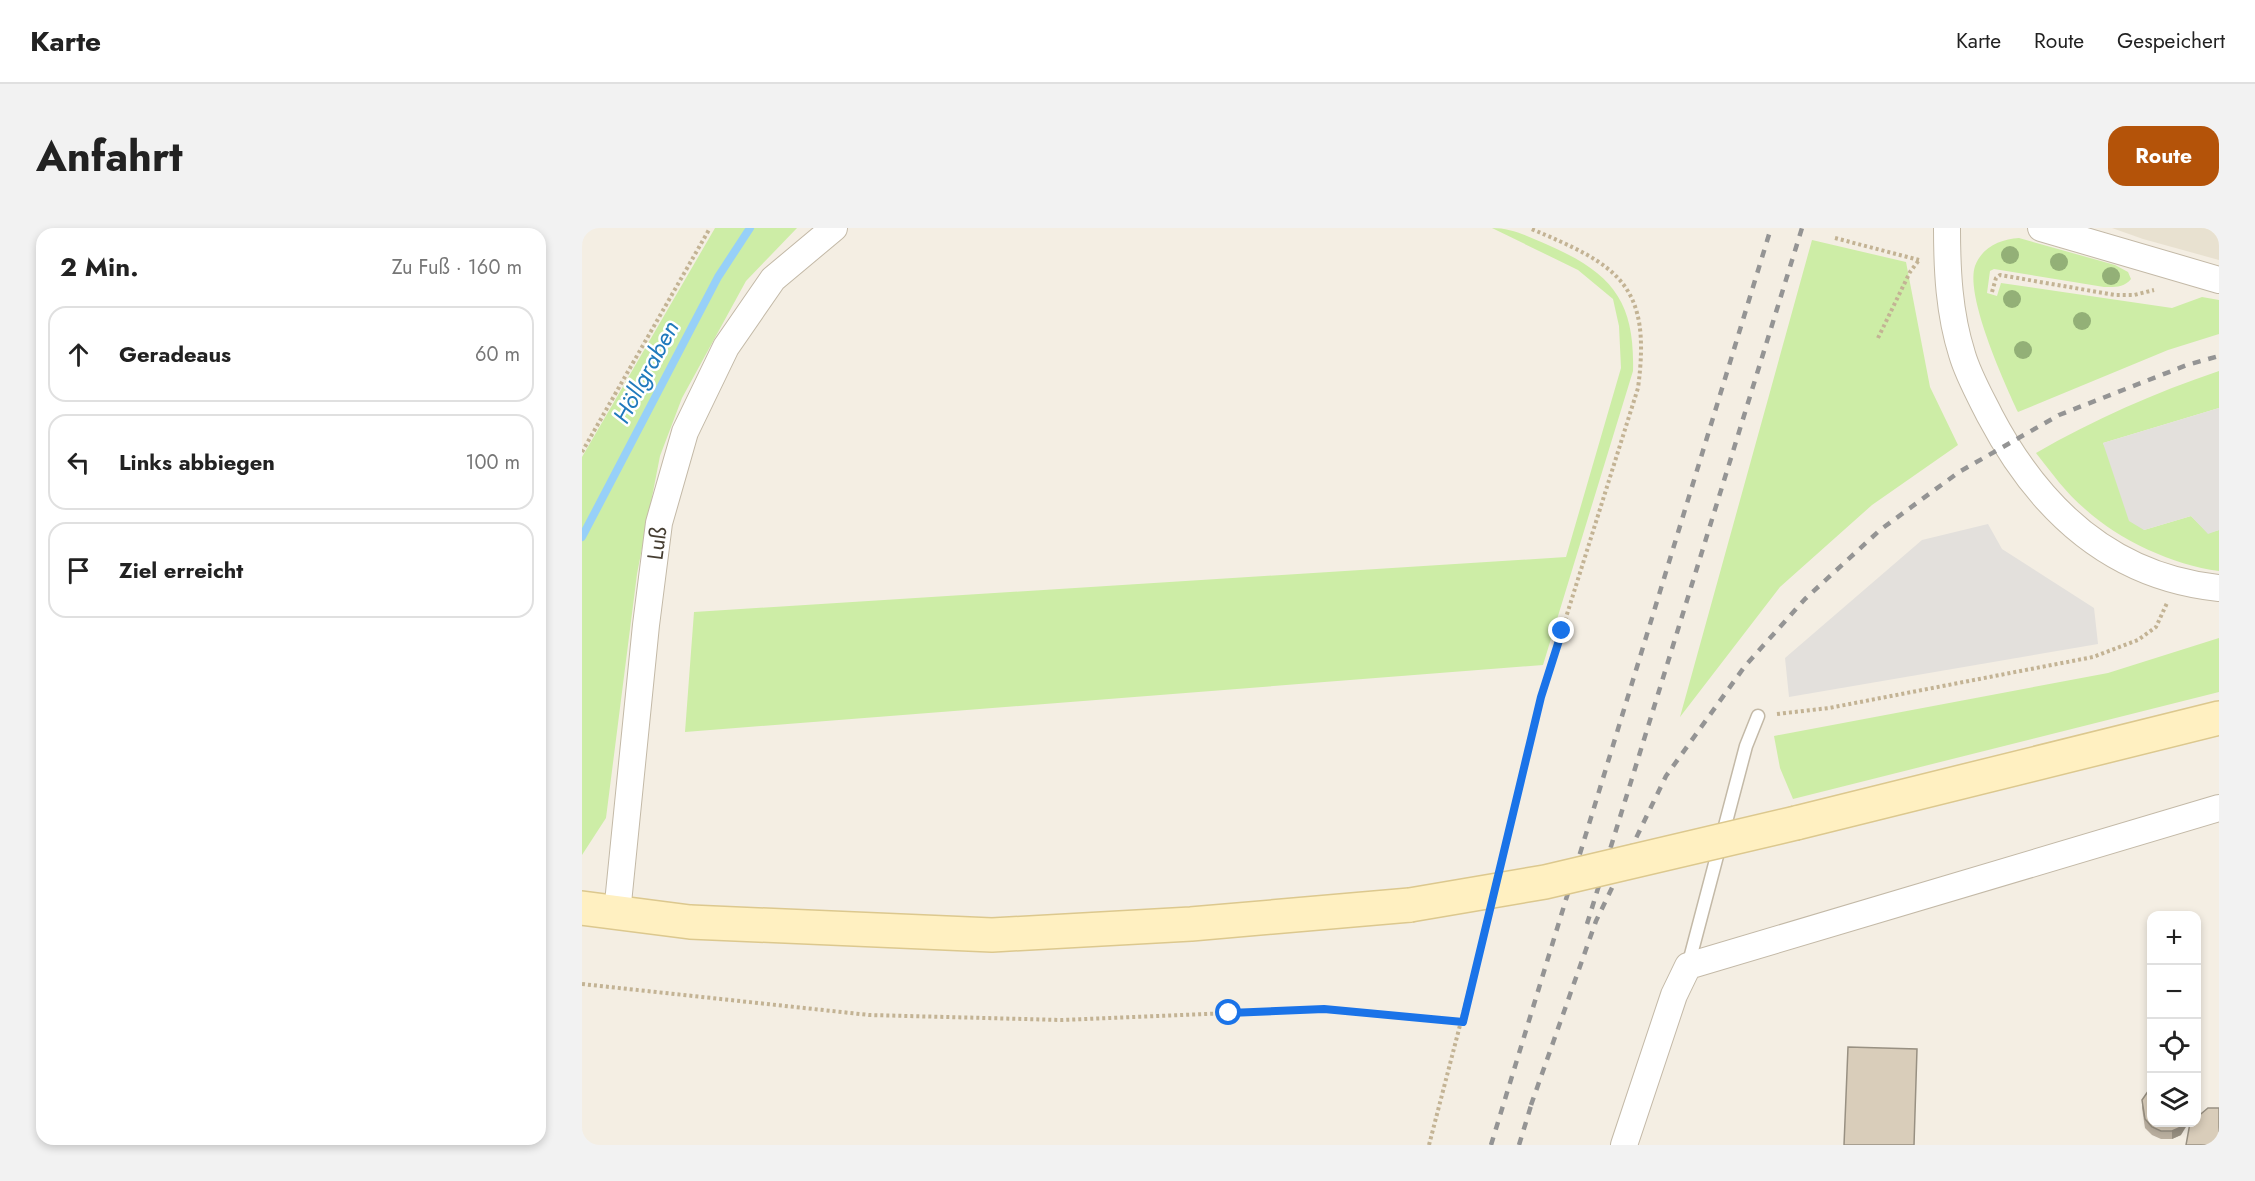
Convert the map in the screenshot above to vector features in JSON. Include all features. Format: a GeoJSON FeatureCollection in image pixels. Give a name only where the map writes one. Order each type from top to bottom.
{"type":"FeatureCollection","features":[{"type":"Feature","properties":{"kind":"main road"},"geometry":{"type":"LineString","coordinates":[[582,908],[702,923],[992,935],[1191,924],[1410,904],[1545,882],[1796,824],[2219,718]]}},
{"type":"Feature","properties":{"kind":"street","name":"Luß"},"geometry":{"type":"LineString","coordinates":[[617,913],[646,625],[659,523],[685,432],[726,347],[773,279],[834,228]]}},
{"type":"Feature","properties":{"kind":"street"},"geometry":{"type":"LineString","coordinates":[[1947,228],[1949,288],[1962,355],[1998,431],[2036,486],[2056,511],[2113,555],[2164,577],[2194,586],[2219,588]]}},
{"type":"Feature","properties":{"kind":"street"},"geometry":{"type":"LineString","coordinates":[[2041,228],[2219,280]]}},
{"type":"Feature","properties":{"kind":"street"},"geometry":{"type":"LineString","coordinates":[[1624,1145],[1674,995],[1688,966],[2219,808]]}},
{"type":"Feature","properties":{"kind":"lane"},"geometry":{"type":"LineString","coordinates":[[1688,966],[1746,746],[1758,716]]}},
{"type":"Feature","properties":{"kind":"path"},"geometry":{"type":"LineString","coordinates":[[582,452],[710,228]]}},
{"type":"Feature","properties":{"kind":"path"},"geometry":{"type":"LineString","coordinates":[[1502,859],[1541,697],[1638,388],[1643,349],[1640,317],[1629,292],[1614,273],[1571,246],[1529,228]]}},
{"type":"Feature","properties":{"kind":"path"},"geometry":{"type":"LineString","coordinates":[[1835,238],[1919,260],[1910,272],[1878,338]]}},
{"type":"Feature","properties":{"kind":"path"},"geometry":{"type":"LineString","coordinates":[[1992,292],[1996,278],[2000,276],[2115,295],[2134,295],[2156,289],[2167,279],[2172,266]]}},
{"type":"Feature","properties":{"kind":"path"},"geometry":{"type":"LineString","coordinates":[[1758,716],[1829,708],[2093,657],[2138,640],[2156,627],[2167,603]]}},
{"type":"Feature","properties":{"kind":"path"},"geometry":{"type":"LineString","coordinates":[[1429,1145],[1463,1022],[1488,917]]}},
{"type":"Feature","properties":{"kind":"path"},"geometry":{"type":"LineString","coordinates":[[582,984],[869,1015],[1062,1020],[1324,1009],[1463,1022]]}},
{"type":"Feature","properties":{"kind":"shaded area"},"geometry":{"type":"Polygon","coordinates":[[[2112,228],[2219,228],[2219,260],[2143,239],[2112,228]]]}},
{"type":"Feature","properties":{"kind":"shaded area"},"geometry":{"type":"Polygon","coordinates":[[[2219,408],[2219,530],[2208,534],[2191,516],[2144,530],[2129,521],[2103,443],[2219,408]]]}},
{"type":"Feature","properties":{"kind":"shaded area"},"geometry":{"type":"Polygon","coordinates":[[[1988,524],[2002,549],[2094,608],[2098,644],[1789,697],[1785,658],[1922,540],[1988,524]]]}},
{"type":"Feature","properties":{"kind":"green space"},"geometry":{"type":"Polygon","coordinates":[[[715,228],[797,228],[746,281],[682,398],[660,456],[637,574],[606,818],[582,855],[582,457],[715,228]]]}},
{"type":"Feature","properties":{"kind":"green space"},"geometry":{"type":"Polygon","coordinates":[[[1492,228],[1514,231],[1548,245],[1589,267],[1604,279],[1624,308],[1633,347],[1633,371],[1543,665],[685,732],[694,612],[1566,557],[1621,368],[1619,326],[1613,299],[1578,270],[1492,228]]]}},
{"type":"Feature","properties":{"kind":"green space"},"geometry":{"type":"Polygon","coordinates":[[[2019,238],[2115,265],[2128,272],[2131,279],[2122,285],[2104,287],[1994,269],[1990,271],[1987,293],[1997,296],[2001,283],[2172,308],[2202,297],[2219,300],[2219,334],[2168,350],[2018,412],[1988,339],[1973,280],[1978,259],[1987,249],[1999,242],[2019,238]]]}},
{"type":"Feature","properties":{"kind":"green space"},"geometry":{"type":"Polygon","coordinates":[[[1812,240],[1906,262],[1930,387],[1958,445],[1872,505],[1780,587],[1680,717],[1812,240]]]}},
{"type":"Feature","properties":{"kind":"green space"},"geometry":{"type":"Polygon","coordinates":[[[2219,371],[2219,408],[2103,443],[2144,530],[2191,516],[2208,533],[2219,530],[2219,571],[2165,557],[2114,531],[2071,496],[2036,453],[2125,408],[2219,371]]]}},
{"type":"Feature","properties":{"kind":"green space"},"geometry":{"type":"Polygon","coordinates":[[[2219,638],[2219,692],[1793,799],[1780,768],[1774,736],[2108,673],[2219,638]]]}},
{"type":"Feature","properties":{"kind":"building"},"geometry":{"type":"Polygon","coordinates":[[[1848,1047],[1917,1049],[1914,1145],[1844,1145],[1848,1047]]]}},
{"type":"Feature","properties":{"kind":"building"},"geometry":{"type":"Polygon","coordinates":[[[2147,1093],[2147,1121],[2145,1119],[2142,1100],[2147,1093]]]}},
{"type":"Feature","properties":{"kind":"building"},"geometry":{"type":"Polygon","coordinates":[[[2208,1108],[2219,1108],[2219,1145],[2186,1145],[2189,1127],[2201,1127],[2201,1114],[2208,1108]]]}},
{"type":"Feature","properties":{"kind":"building"},"geometry":{"type":"Polygon","coordinates":[[[2152,1127],[2181,1127],[2172,1131],[2161,1131],[2152,1127]]]}},
{"type":"Feature","properties":{"kind":"waterway","name":"Höllgraben"},"geometry":{"type":"LineString","coordinates":[[582,537],[718,277],[750,228]]}},
{"type":"Feature","properties":{"kind":"railway"},"geometry":{"type":"LineString","coordinates":[[1491,1145],[1771,228]]}},
{"type":"Feature","properties":{"kind":"railway"},"geometry":{"type":"LineString","coordinates":[[1587,924],[1802,228]]}},
{"type":"Feature","properties":{"kind":"railway"},"geometry":{"type":"LineString","coordinates":[[1531,1105],[1596,921],[1666,776],[1745,666],[1805,599],[1880,530],[1959,472],[2059,415],[2187,365],[2219,356]]}},
{"type":"Feature","properties":{"kind":"railway"},"geometry":{"type":"LineString","coordinates":[[1519,1145],[1533,1099]]}},
{"type":"Feature","properties":{"kind":"route"},"geometry":{"type":"LineString","coordinates":[[1229,1013],[1324,1009],[1463,1022],[1541,697],[1562,631]]}}]}
